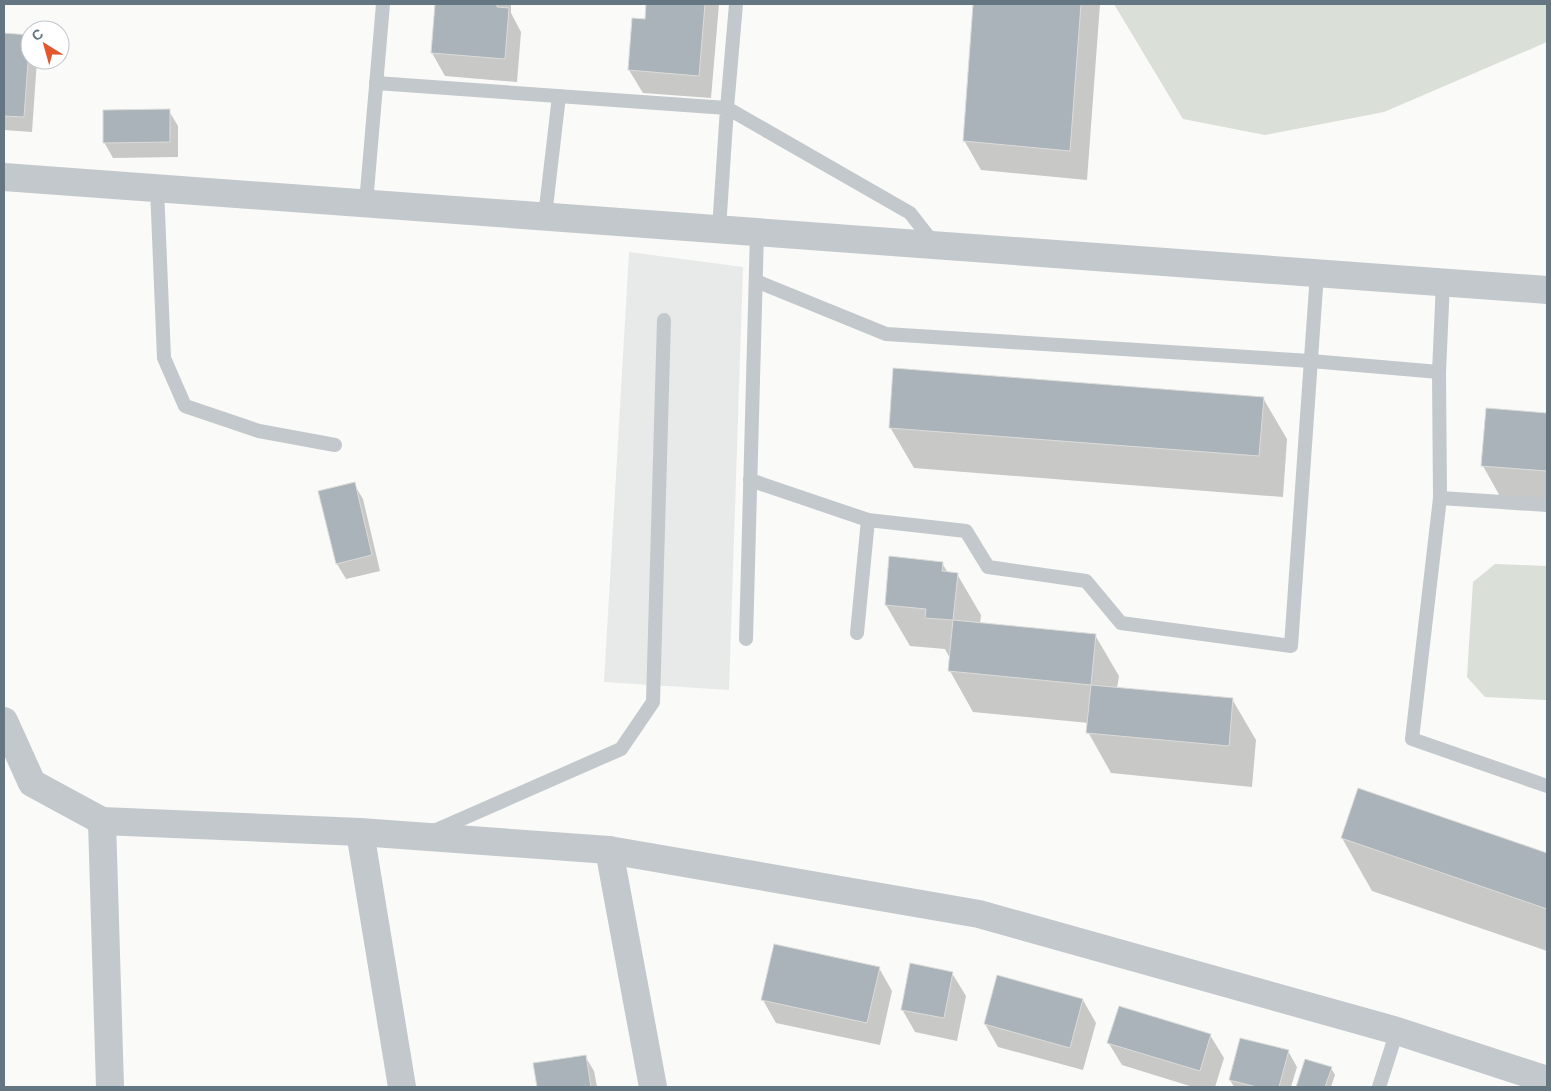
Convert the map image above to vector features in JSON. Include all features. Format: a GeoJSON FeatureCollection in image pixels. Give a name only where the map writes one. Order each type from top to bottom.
{"type":"FeatureCollection","features":[{"type":"Feature","properties":{"kind":"street"},"geometry":{"type":"LineString","coordinates":[[4,177],[1547,290]]}},
{"type":"Feature","properties":{"kind":"street"},"geometry":{"type":"LineString","coordinates":[[4,721],[32,783],[102,821],[360,832],[609,850],[979,914],[1397,1032],[1547,1080]]}},
{"type":"Feature","properties":{"kind":"street"},"geometry":{"type":"LineString","coordinates":[[102,821],[110,1087]]}},
{"type":"Feature","properties":{"kind":"street"},"geometry":{"type":"LineString","coordinates":[[360,832],[402,1087]]}},
{"type":"Feature","properties":{"kind":"street"},"geometry":{"type":"LineString","coordinates":[[609,850],[653,1087]]}},
{"type":"Feature","properties":{"kind":"lane"},"geometry":{"type":"LineString","coordinates":[[366,203],[382,4]]}},
{"type":"Feature","properties":{"kind":"lane"},"geometry":{"type":"LineString","coordinates":[[719,230],[736,4]]}},
{"type":"Feature","properties":{"kind":"lane"},"geometry":{"type":"LineString","coordinates":[[376,83],[727,108],[910,213],[935,245]]}},
{"type":"Feature","properties":{"kind":"lane"},"geometry":{"type":"LineString","coordinates":[[545,216],[559,96]]}},
{"type":"Feature","properties":{"kind":"lane"},"geometry":{"type":"LineString","coordinates":[[157,188],[164,358],[185,406],[259,431],[335,445]]}},
{"type":"Feature","properties":{"kind":"lane"},"geometry":{"type":"LineString","coordinates":[[746,639],[757,232]]}},
{"type":"Feature","properties":{"kind":"lane"},"geometry":{"type":"LineString","coordinates":[[750,480],[868,520],[966,531],[988,567],[1086,581],[1121,623],[1291,646],[1318,273]]}},
{"type":"Feature","properties":{"kind":"lane"},"geometry":{"type":"LineString","coordinates":[[756,281],[886,334],[1311,360],[1439,372]]}},
{"type":"Feature","properties":{"kind":"lane"},"geometry":{"type":"LineString","coordinates":[[1443,282],[1439,372],[1440,498],[1412,739],[1547,786]]}},
{"type":"Feature","properties":{"kind":"lane"},"geometry":{"type":"LineString","coordinates":[[422,836],[621,749],[653,702],[664,320]]}},
{"type":"Feature","properties":{"kind":"lane"},"geometry":{"type":"LineString","coordinates":[[1440,498],[1547,505]]}},
{"type":"Feature","properties":{"kind":"lane"},"geometry":{"type":"LineString","coordinates":[[857,633],[868,520]]}},
{"type":"Feature","properties":{"kind":"lane"},"geometry":{"type":"LineString","coordinates":[[1378,1087],[1397,1032]]}},
{"type":"Feature","properties":{"kind":"shaded area"},"geometry":{"type":"Polygon","coordinates":[[[1114,4],[1547,4],[1547,42],[1384,112],[1265,135],[1183,119],[1114,4]]]}},
{"type":"Feature","properties":{"kind":"shaded area"},"geometry":{"type":"Polygon","coordinates":[[[629,252],[743,267],[729,690],[604,682],[629,252]]]}},
{"type":"Feature","properties":{"kind":"shaded area"},"geometry":{"type":"Polygon","coordinates":[[[1495,564],[1547,566],[1547,700],[1485,697],[1467,677],[1473,582],[1495,564]]]}},
{"type":"Feature","properties":{"kind":"building"},"geometry":{"type":"Polygon","coordinates":[[[435,4],[497,4],[497,7],[509,8],[505,59],[431,53],[435,4]]]}},
{"type":"Feature","properties":{"kind":"building"},"geometry":{"type":"Polygon","coordinates":[[[646,4],[705,4],[699,76],[628,70],[632,18],[645,19],[646,4]]]}},
{"type":"Feature","properties":{"kind":"building"},"geometry":{"type":"Polygon","coordinates":[[[973,4],[1081,4],[1070,151],[963,141],[973,4]]]}},
{"type":"Feature","properties":{"kind":"building"},"geometry":{"type":"Polygon","coordinates":[[[4,33],[20,34],[20,70],[27,70],[24,117],[4,116],[4,33]]]}},
{"type":"Feature","properties":{"kind":"building"},"geometry":{"type":"Polygon","coordinates":[[[170,109],[170,142],[103,143],[103,110],[170,109]]]}},
{"type":"Feature","properties":{"kind":"building"},"geometry":{"type":"Polygon","coordinates":[[[893,368],[1264,397],[1259,456],[889,428],[893,368]]]}},
{"type":"Feature","properties":{"kind":"building"},"geometry":{"type":"Polygon","coordinates":[[[1486,408],[1547,413],[1547,471],[1481,466],[1486,408]]]}},
{"type":"Feature","properties":{"kind":"building"},"geometry":{"type":"Polygon","coordinates":[[[355,482],[372,555],[336,564],[318,491],[355,482]]]}},
{"type":"Feature","properties":{"kind":"building"},"geometry":{"type":"Polygon","coordinates":[[[889,556],[943,562],[942,571],[958,573],[953,620],[925,618],[926,609],[885,605],[889,556]]]}},
{"type":"Feature","properties":{"kind":"building"},"geometry":{"type":"Polygon","coordinates":[[[953,620],[1096,634],[1091,685],[948,671],[953,620]]]}},
{"type":"Feature","properties":{"kind":"building"},"geometry":{"type":"Polygon","coordinates":[[[1091,685],[1233,698],[1229,746],[1086,733],[1091,685]]]}},
{"type":"Feature","properties":{"kind":"building"},"geometry":{"type":"Polygon","coordinates":[[[1358,788],[1547,853],[1547,909],[1341,838],[1358,788]]]}},
{"type":"Feature","properties":{"kind":"building"},"geometry":{"type":"Polygon","coordinates":[[[774,944],[880,967],[867,1023],[761,1000],[774,944]]]}},
{"type":"Feature","properties":{"kind":"building"},"geometry":{"type":"Polygon","coordinates":[[[910,963],[953,972],[944,1018],[901,1010],[910,963]]]}},
{"type":"Feature","properties":{"kind":"building"},"geometry":{"type":"Polygon","coordinates":[[[997,975],[1083,999],[1070,1048],[984,1024],[997,975]]]}},
{"type":"Feature","properties":{"kind":"building"},"geometry":{"type":"Polygon","coordinates":[[[1119,1006],[1211,1034],[1200,1071],[1107,1043],[1119,1006]]]}},
{"type":"Feature","properties":{"kind":"building"},"geometry":{"type":"Polygon","coordinates":[[[1240,1038],[1289,1050],[1279,1087],[1257,1087],[1229,1080],[1240,1038]]]}},
{"type":"Feature","properties":{"kind":"building"},"geometry":{"type":"Polygon","coordinates":[[[586,1055],[591,1087],[537,1087],[533,1063],[586,1055]]]}},
{"type":"Feature","properties":{"kind":"building"},"geometry":{"type":"Polygon","coordinates":[[[1305,1059],[1332,1067],[1325,1087],[1296,1087],[1305,1059]]]}}]}
